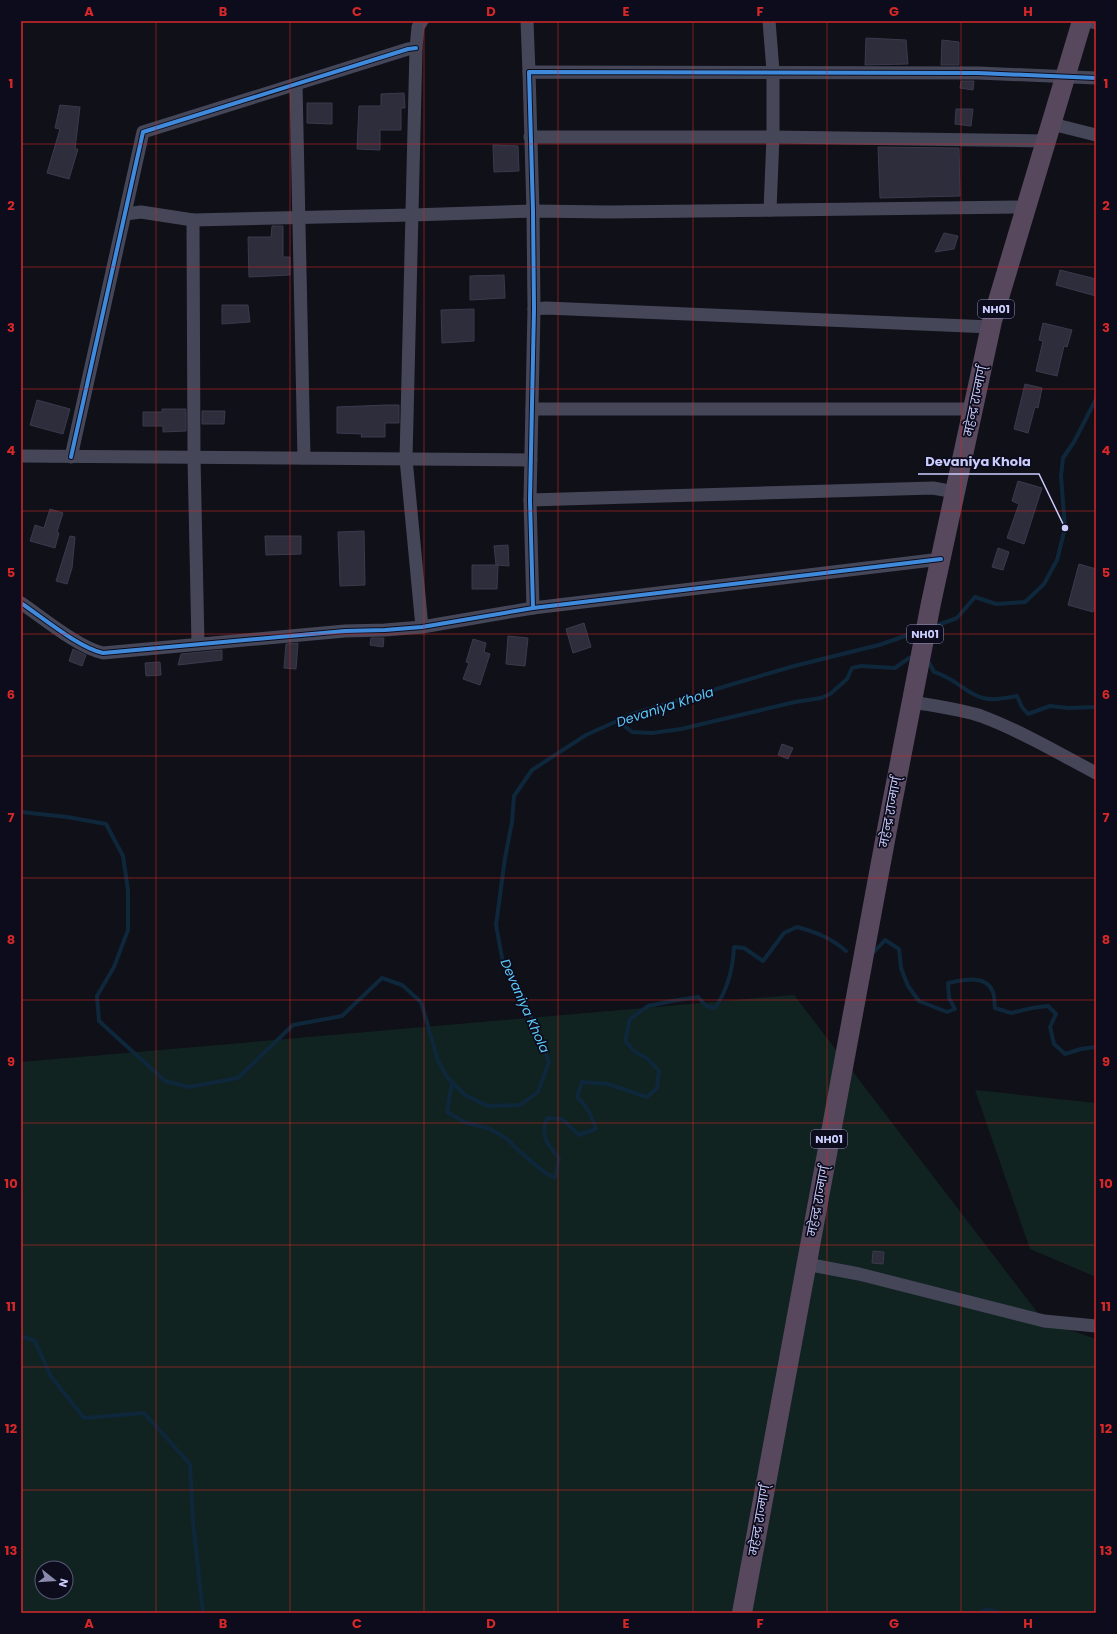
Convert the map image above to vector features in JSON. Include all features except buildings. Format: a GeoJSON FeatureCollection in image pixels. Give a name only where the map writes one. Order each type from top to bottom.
{"type":"FeatureCollection","features":[{"type":"Feature","properties":{"kind":"highway","name":"महेन्द्र राज्मार्ग्"},"geometry":{"type":"LineString","coordinates":[[742,1613],[886,834],[931,603],[991,327],[1082,21]]}},
{"type":"Feature","properties":{"kind":"street"},"geometry":{"type":"LineString","coordinates":[[422,21],[418,27],[416,48],[406,459],[422,627]]}},
{"type":"Feature","properties":{"kind":"street"},"geometry":{"type":"LineString","coordinates":[[527,21],[533,211],[534,309],[530,500],[533,608]]}},
{"type":"Feature","properties":{"kind":"street"},"geometry":{"type":"LineString","coordinates":[[769,21],[773,71],[773,137],[770,210]]}},
{"type":"Feature","properties":{"kind":"street"},"geometry":{"type":"LineString","coordinates":[[1087,21],[1096,23]]}},
{"type":"Feature","properties":{"kind":"street"},"geometry":{"type":"LineString","coordinates":[[71,457],[143,132],[408,49],[416,48]]}},
{"type":"Feature","properties":{"kind":"street"},"geometry":{"type":"LineString","coordinates":[[529,72],[750,73],[773,71],[978,73],[1096,78]]}},
{"type":"Feature","properties":{"kind":"street"},"geometry":{"type":"LineString","coordinates":[[296,84],[304,458]]}},
{"type":"Feature","properties":{"kind":"street"},"geometry":{"type":"LineString","coordinates":[[530,137],[773,137],[1049,133],[1096,135]]}},
{"type":"Feature","properties":{"kind":"street"},"geometry":{"type":"LineString","coordinates":[[125,214],[141,212],[193,220],[533,211],[1027,207]]}},
{"type":"Feature","properties":{"kind":"street"},"geometry":{"type":"LineString","coordinates":[[193,220],[194,458],[198,644]]}},
{"type":"Feature","properties":{"kind":"street"},"geometry":{"type":"LineString","coordinates":[[534,309],[991,327]]}},
{"type":"Feature","properties":{"kind":"street"},"geometry":{"type":"LineString","coordinates":[[532,409],[973,409]]}},
{"type":"Feature","properties":{"kind":"street"},"geometry":{"type":"LineString","coordinates":[[21,456],[531,460]]}},
{"type":"Feature","properties":{"kind":"street"},"geometry":{"type":"LineString","coordinates":[[530,500],[933,488],[955,492]]}},
{"type":"Feature","properties":{"kind":"street"},"geometry":{"type":"LineString","coordinates":[[21,603],[80,644],[94,651],[103,653],[345,631],[422,627],[533,608],[941,559]]}},
{"type":"Feature","properties":{"kind":"street"},"geometry":{"type":"LineString","coordinates":[[912,702],[953,709],[980,716],[1036,741],[1096,773]]}},
{"type":"Feature","properties":{"kind":"street"},"geometry":{"type":"LineString","coordinates":[[806,1264],[859,1274],[1044,1321],[1096,1326]]}},
{"type":"Feature","properties":{"kind":"green space"},"geometry":{"type":"Polygon","coordinates":[[[794,995],[1044,1321],[1096,1339],[1096,1613],[21,1613],[21,1062],[794,995]]]}},
{"type":"Feature","properties":{"kind":"green space"},"geometry":{"type":"Polygon","coordinates":[[[975,1090],[1096,1103],[1096,1277],[1030,1249],[975,1090]]]}},
{"type":"Feature","properties":{"kind":"waterway","name":"Devaniya Khola"},"geometry":{"type":"LineString","coordinates":[[935,626],[957,618],[975,597],[996,604],[1025,602],[1044,584],[1057,560],[1065,528],[1061,476],[1063,458],[1074,442],[1096,399]]}},
{"type":"Feature","properties":{"kind":"waterway","name":"Devaniya Khola"},"geometry":{"type":"LineString","coordinates":[[21,812],[67,817],[106,824],[123,856],[128,890],[128,930],[114,967],[97,996],[99,1021],[165,1081],[189,1087],[238,1078],[293,1025],[342,1016],[382,978],[402,985],[421,1002],[438,1061],[447,1077],[465,1095],[488,1106],[520,1105],[538,1092],[549,1062],[521,992],[503,963],[496,925],[505,858],[512,822],[514,796],[532,770],[586,735],[635,713],[794,666],[879,645],[911,634]]}},
{"type":"Feature","properties":{"kind":"waterway"},"geometry":{"type":"LineString","coordinates":[[618,721],[632,732],[652,733],[681,729],[795,702],[821,698],[830,694],[847,679],[852,668],[861,666],[895,668],[909,658],[914,657]]}},
{"type":"Feature","properties":{"kind":"waterway"},"geometry":{"type":"LineString","coordinates":[[927,659],[934,672],[941,674],[977,696],[991,699],[1017,696],[1022,707],[1028,714],[1050,706],[1068,708],[1096,707]]}},
{"type":"Feature","properties":{"kind":"waterway"},"geometry":{"type":"LineString","coordinates":[[452,1082],[447,1112],[466,1123],[488,1128],[506,1138],[544,1172],[555,1178],[559,1158],[551,1149],[546,1140],[544,1130],[547,1118],[562,1119],[579,1135],[596,1129],[588,1111],[577,1097],[582,1082],[608,1084],[647,1097],[657,1088],[659,1071],[648,1059],[635,1052],[625,1041],[630,1019],[648,1006],[698,997],[706,1006],[715,1008],[720,1001],[729,979],[734,947],[744,948],[763,961],[784,933],[797,927],[823,936],[835,942],[846,951]]}},
{"type":"Feature","properties":{"kind":"waterway"},"geometry":{"type":"LineString","coordinates":[[874,952],[885,940],[899,949],[901,968],[908,986],[919,1001],[947,1012],[955,1009],[949,998],[948,983],[967,980],[980,980],[990,986],[994,996],[995,1008],[1011,1013],[1048,1006],[1056,1014],[1050,1027],[1054,1044],[1065,1054],[1081,1049],[1096,1047]]}},
{"type":"Feature","properties":{"kind":"waterway"},"geometry":{"type":"LineString","coordinates":[[21,1336],[35,1341],[50,1375],[84,1418],[144,1413],[190,1464],[193,1522],[203,1613]]}},
{"type":"Feature","properties":{"kind":"waterway"},"geometry":{"type":"LineString","coordinates":[[979,1613],[987,1609],[1000,1613]]}},
{"type":"Feature","properties":{"kind":"cycle path"},"geometry":{"type":"LineString","coordinates":[[71,457],[143,132],[408,49],[416,48]]}},
{"type":"Feature","properties":{"kind":"cycle path"},"geometry":{"type":"LineString","coordinates":[[533,608],[530,500],[534,309],[529,72],[978,73],[1096,78]]}},
{"type":"Feature","properties":{"kind":"cycle path"},"geometry":{"type":"LineString","coordinates":[[21,603],[72,639],[93,650],[103,653],[345,631],[422,627],[533,608],[941,559]]}},
{"type":"Feature","properties":{"kind":"place","name":"Devaniya Khola"},"geometry":{"type":"Point","coordinates":[1065,528]}}]}
